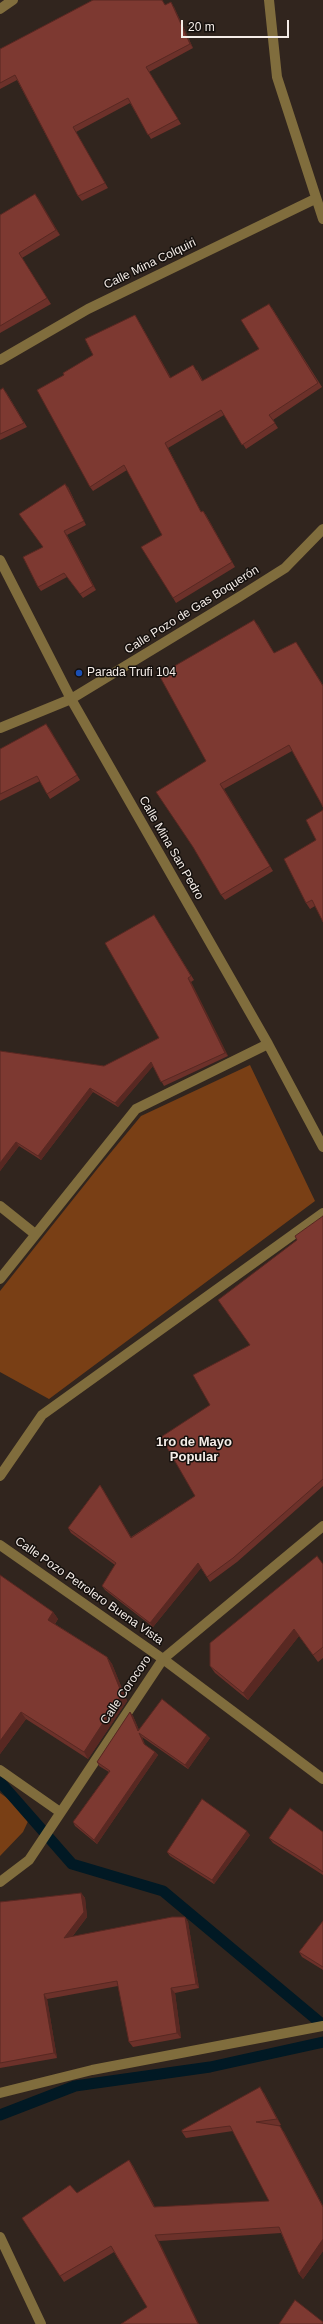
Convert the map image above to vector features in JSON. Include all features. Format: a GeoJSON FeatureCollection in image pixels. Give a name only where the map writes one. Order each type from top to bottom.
{"type":"FeatureCollection","features":[{"type":"Feature","properties":{"kind":"street"},"geometry":{"type":"LineString","coordinates":[[0,9],[13,0]]}},
{"type":"Feature","properties":{"kind":"street"},"geometry":{"type":"LineString","coordinates":[[269,0],[277,77],[315,199],[323,219]]}},
{"type":"Feature","properties":{"kind":"street","name":"Calle Mina Colquiri"},"geometry":{"type":"LineString","coordinates":[[0,360],[88,309],[315,199]]}},
{"type":"Feature","properties":{"kind":"street","name":"Calle Pozo de Gas Boquerón"},"geometry":{"type":"LineString","coordinates":[[0,728],[71,699],[285,568],[323,530]]}},
{"type":"Feature","properties":{"kind":"street","name":"Calle Mina San Pedro"},"geometry":{"type":"LineString","coordinates":[[0,560],[71,699],[268,1044],[323,1147]]}},
{"type":"Feature","properties":{"kind":"street"},"geometry":{"type":"LineString","coordinates":[[0,1279],[136,1109],[268,1044]]}},
{"type":"Feature","properties":{"kind":"street"},"geometry":{"type":"LineString","coordinates":[[0,1206],[35,1234]]}},
{"type":"Feature","properties":{"kind":"street"},"geometry":{"type":"LineString","coordinates":[[0,1476],[42,1415],[323,1213]]}},
{"type":"Feature","properties":{"kind":"street","name":"Calle Corocoro"},"geometry":{"type":"LineString","coordinates":[[0,1882],[29,1860],[163,1659],[323,1526]]}},
{"type":"Feature","properties":{"kind":"street","name":"Calle Pozo Petrolero Buena Vista"},"geometry":{"type":"LineString","coordinates":[[0,1545],[163,1659],[323,1779]]}},
{"type":"Feature","properties":{"kind":"street"},"geometry":{"type":"LineString","coordinates":[[0,1770],[60,1812]]}},
{"type":"Feature","properties":{"kind":"street"},"geometry":{"type":"LineString","coordinates":[[0,2093],[100,2069],[323,2026]]}},
{"type":"Feature","properties":{"kind":"street"},"geometry":{"type":"LineString","coordinates":[[0,2237],[41,2324]]}},
{"type":"Feature","properties":{"kind":"shaded area"},"geometry":{"type":"Polygon","coordinates":[[[250,1065],[315,1201],[49,1399],[0,1372],[0,1291],[98,1168],[141,1116],[250,1065]]]}},
{"type":"Feature","properties":{"kind":"shaded area"},"geometry":{"type":"Polygon","coordinates":[[[0,1793],[31,1815],[23,1832],[0,1856],[0,1793]]]}},
{"type":"Feature","properties":{"kind":"building"},"geometry":{"type":"Polygon","coordinates":[[[93,0],[162,0],[165,5],[171,2],[190,44],[146,67],[178,119],[148,135],[128,98],[73,127],[105,183],[78,196],[15,75],[0,83],[0,49],[93,0]]]}},
{"type":"Feature","properties":{"kind":"building"},"geometry":{"type":"Polygon","coordinates":[[[35,194],[56,230],[19,253],[47,298],[0,326],[0,215],[35,194]]]}},
{"type":"Feature","properties":{"kind":"building"},"geometry":{"type":"Polygon","coordinates":[[[269,304],[318,383],[269,415],[275,423],[242,445],[221,410],[165,443],[201,512],[203,511],[232,562],[173,598],[141,547],[162,535],[124,465],[90,487],[37,390],[64,375],[63,373],[93,355],[85,339],[135,315],[170,378],[193,365],[202,381],[259,349],[241,320],[269,304]]]}},
{"type":"Feature","properties":{"kind":"building"},"geometry":{"type":"Polygon","coordinates":[[[3,388],[24,423],[0,434],[0,390],[3,388]]]}},
{"type":"Feature","properties":{"kind":"building"},"geometry":{"type":"Polygon","coordinates":[[[65,484],[84,521],[64,531],[93,586],[80,594],[64,573],[38,587],[23,557],[43,547],[19,514],[65,484]]]}},
{"type":"Feature","properties":{"kind":"building"},"geometry":{"type":"Polygon","coordinates":[[[254,620],[274,653],[296,642],[323,686],[323,807],[289,745],[220,784],[270,866],[221,895],[193,847],[156,792],[206,761],[159,675],[254,620]]]}},
{"type":"Feature","properties":{"kind":"building"},"geometry":{"type":"Polygon","coordinates":[[[46,724],[77,775],[47,794],[37,776],[0,794],[0,749],[46,724]]]}},
{"type":"Feature","properties":{"kind":"building"},"geometry":{"type":"Polygon","coordinates":[[[323,810],[323,922],[312,900],[306,903],[284,859],[316,840],[306,820],[323,810]]]}},
{"type":"Feature","properties":{"kind":"building"},"geometry":{"type":"Polygon","coordinates":[[[154,915],[191,976],[188,978],[225,1053],[161,1082],[151,1062],[115,1103],[90,1088],[38,1156],[16,1142],[0,1163],[0,1051],[104,1066],[159,1038],[105,943],[154,915]]]}},
{"type":"Feature","properties":{"kind":"building"},"geometry":{"type":"Polygon","coordinates":[[[323,1216],[323,1479],[233,1558],[207,1577],[198,1563],[150,1623],[102,1586],[116,1563],[68,1528],[100,1485],[131,1538],[195,1496],[161,1437],[210,1405],[193,1375],[250,1345],[218,1300],[297,1240],[295,1236],[323,1216]]]}},
{"type":"Feature","properties":{"kind":"building"},"geometry":{"type":"Polygon","coordinates":[[[317,1556],[323,1564],[323,1647],[313,1655],[294,1629],[243,1693],[210,1666],[210,1643],[317,1556]]]}},
{"type":"Feature","properties":{"kind":"building"},"geometry":{"type":"Polygon","coordinates":[[[0,1575],[53,1612],[48,1620],[107,1657],[122,1694],[84,1752],[21,1712],[0,1741],[0,1575]]]}},
{"type":"Feature","properties":{"kind":"building"},"geometry":{"type":"Polygon","coordinates":[[[162,1699],[207,1735],[185,1765],[139,1733],[144,1744],[155,1752],[94,1840],[73,1822],[110,1771],[97,1762],[130,1712],[138,1731],[162,1699]]]}},
{"type":"Feature","properties":{"kind":"building"},"geometry":{"type":"Polygon","coordinates":[[[202,1799],[247,1831],[212,1880],[167,1852],[202,1799]]]}},
{"type":"Feature","properties":{"kind":"building"},"geometry":{"type":"Polygon","coordinates":[[[290,1808],[323,1832],[323,1872],[269,1838],[290,1808]]]}},
{"type":"Feature","properties":{"kind":"building"},"geometry":{"type":"Polygon","coordinates":[[[81,1893],[84,1912],[64,1938],[172,1917],[185,1917],[196,1984],[171,1988],[177,2033],[129,2042],[117,1981],[44,1994],[54,2053],[0,2063],[0,1902],[81,1893]]]}},
{"type":"Feature","properties":{"kind":"building"},"geometry":{"type":"Polygon","coordinates":[[[323,1921],[323,1967],[299,1952],[323,1921]]]}},
{"type":"Feature","properties":{"kind":"building"},"geometry":{"type":"Polygon","coordinates":[[[260,2087],[277,2119],[256,2122],[280,2126],[323,2207],[323,2239],[299,2274],[279,2227],[155,2235],[198,2324],[121,2324],[147,2307],[111,2246],[60,2276],[22,2218],[70,2185],[77,2193],[129,2160],[154,2207],[269,2201],[230,2126],[182,2132],[182,2130],[260,2087]]]}},
{"type":"Feature","properties":{"kind":"building"},"geometry":{"type":"Polygon","coordinates":[[[295,2300],[323,2322],[323,2324],[279,2324],[295,2300]]]}},
{"type":"Feature","properties":{"kind":"waterway"},"geometry":{"type":"LineString","coordinates":[[0,1782],[72,1864],[163,1891],[323,2025]]}},
{"type":"Feature","properties":{"kind":"waterway"},"geometry":{"type":"LineString","coordinates":[[0,2115],[75,2086],[210,2067],[323,2042]]}},
{"type":"Feature","properties":{"kind":"place","name":"Parada Trufi 104"},"geometry":{"type":"Point","coordinates":[79,673]}},
{"type":"Feature","properties":{"kind":"district","name":"1ro de Mayo Popular"},"geometry":{"type":"Point","coordinates":[194,1450]}}]}
